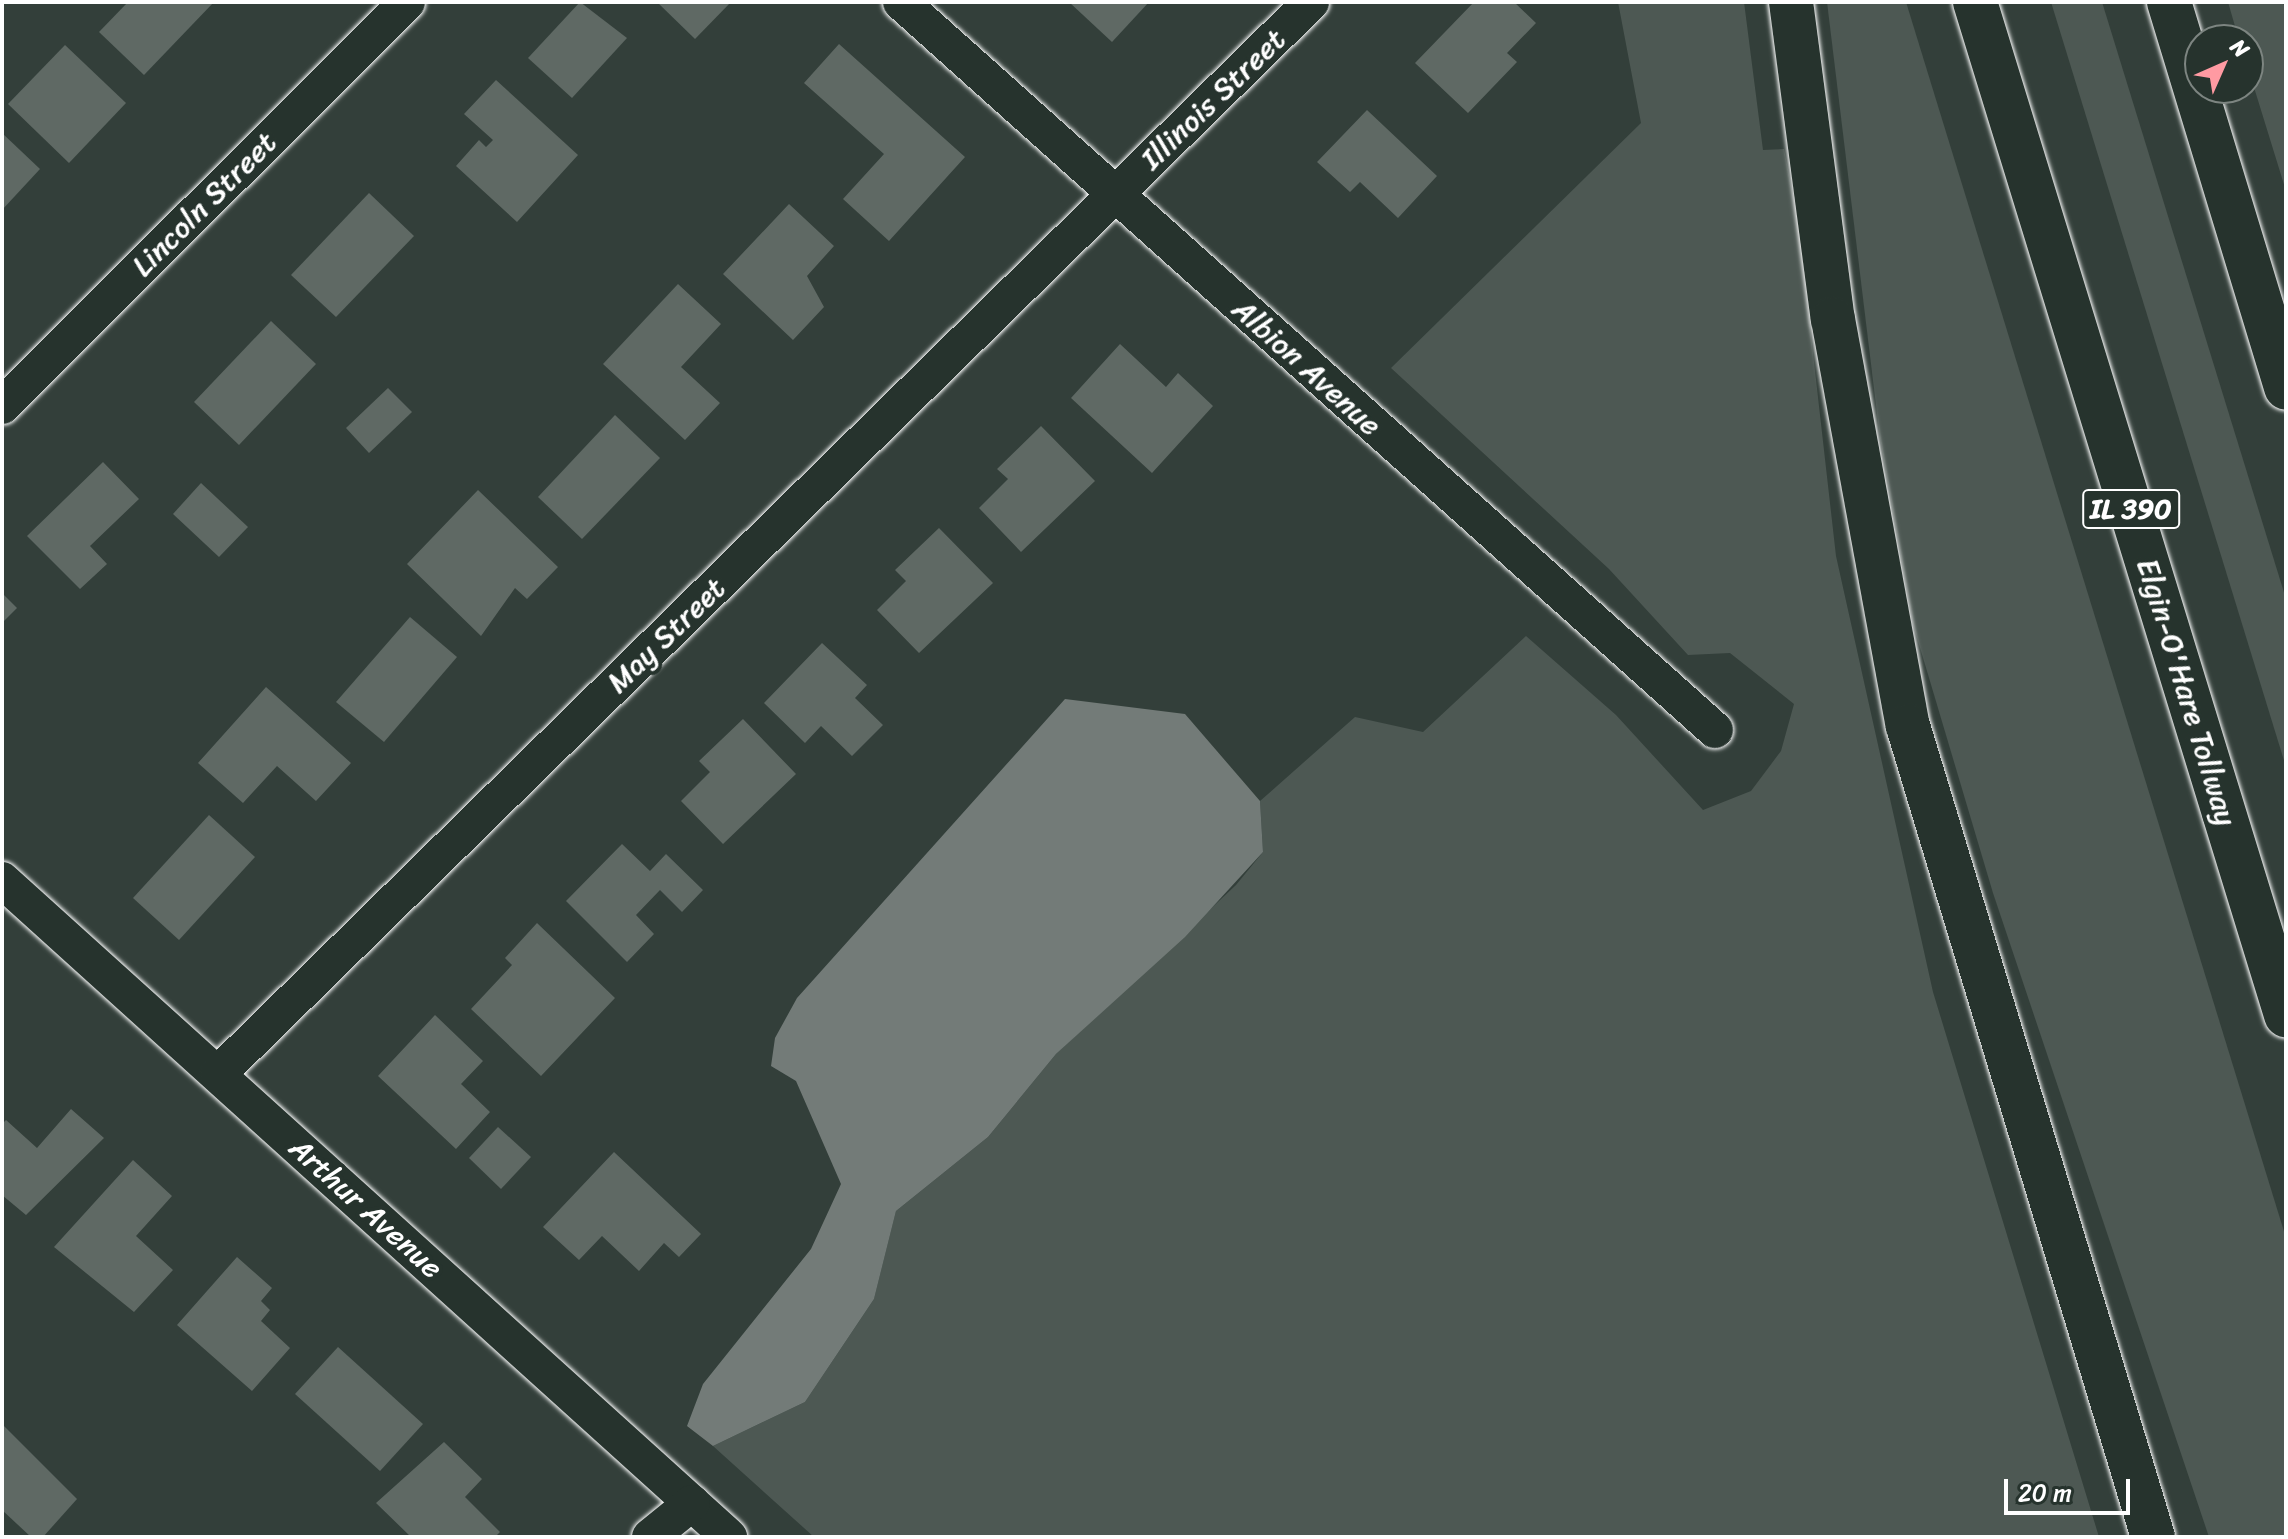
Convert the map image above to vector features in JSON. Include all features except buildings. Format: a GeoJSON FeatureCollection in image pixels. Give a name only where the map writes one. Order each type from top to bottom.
{"type":"FeatureCollection","features":[{"type":"Feature","properties":{"kind":"highway"},"geometry":{"type":"LineString","coordinates":[[1791,2],[1833,319],[1908,726],[2153,1537]]}},
{"type":"Feature","properties":{"kind":"highway","name":"Elgin-O'Hare Tollway"},"geometry":{"type":"LineString","coordinates":[[1975,2],[2286,1015]]}},
{"type":"Feature","properties":{"kind":"highway"},"geometry":{"type":"LineString","coordinates":[[2169,2],[2286,388]]}},
{"type":"Feature","properties":{"kind":"street","name":"Lincoln Street"},"geometry":{"type":"LineString","coordinates":[[2,406],[407,2]]}},
{"type":"Feature","properties":{"kind":"street","name":"Albion Avenue"},"geometry":{"type":"LineString","coordinates":[[901,2],[1715,730]]}},
{"type":"Feature","properties":{"kind":"street","name":"Illinois Street"},"geometry":{"type":"LineString","coordinates":[[1114,195],[1311,2]]}},
{"type":"Feature","properties":{"kind":"street","name":"May Street"},"geometry":{"type":"LineString","coordinates":[[218,1074],[1114,195]]}},
{"type":"Feature","properties":{"kind":"street","name":"Arthur Avenue"},"geometry":{"type":"LineString","coordinates":[[2,880],[729,1537]]}},
{"type":"Feature","properties":{"kind":"street"},"geometry":{"type":"LineString","coordinates":[[650,1537],[692,1503]]}},
{"type":"Feature","properties":{"kind":"shaded area"},"geometry":{"type":"Polygon","coordinates":[[[1618,2],[1744,2],[1763,150],[1784,149],[1798,221],[1836,556],[1933,992],[2099,1537],[814,1537],[713,1446],[805,1402],[874,1299],[896,1211],[988,1137],[1056,1054],[1236,885],[1263,852],[1260,801],[1355,717],[1423,732],[1526,636],[1616,715],[1703,810],[1751,791],[1781,751],[1794,704],[1730,653],[1688,655],[1609,569],[1391,368],[1641,123],[1618,2]]]}},
{"type":"Feature","properties":{"kind":"shaded area"},"geometry":{"type":"Polygon","coordinates":[[[1827,2],[1906,2],[2286,1238],[2286,1537],[2209,1537],[1993,893],[1913,624],[1880,438],[1827,2]]]}},
{"type":"Feature","properties":{"kind":"shaded area"},"geometry":{"type":"Polygon","coordinates":[[[2051,2],[2102,2],[2286,599],[2286,767],[2051,2]]]}},
{"type":"Feature","properties":{"kind":"shaded area"},"geometry":{"type":"Polygon","coordinates":[[[2228,2],[2282,2],[2286,8],[2286,191],[2259,104],[2264,104],[2264,24],[2234,24],[2228,2]]]}},
{"type":"Feature","properties":{"kind":"shaded area"},"geometry":{"type":"Polygon","coordinates":[[[1065,699],[1185,714],[1260,801],[1263,852],[1185,937],[1056,1054],[988,1137],[896,1211],[874,1299],[805,1402],[713,1446],[687,1426],[703,1384],[811,1249],[841,1184],[796,1081],[771,1066],[775,1038],[797,998],[1065,699]]]}}]}
